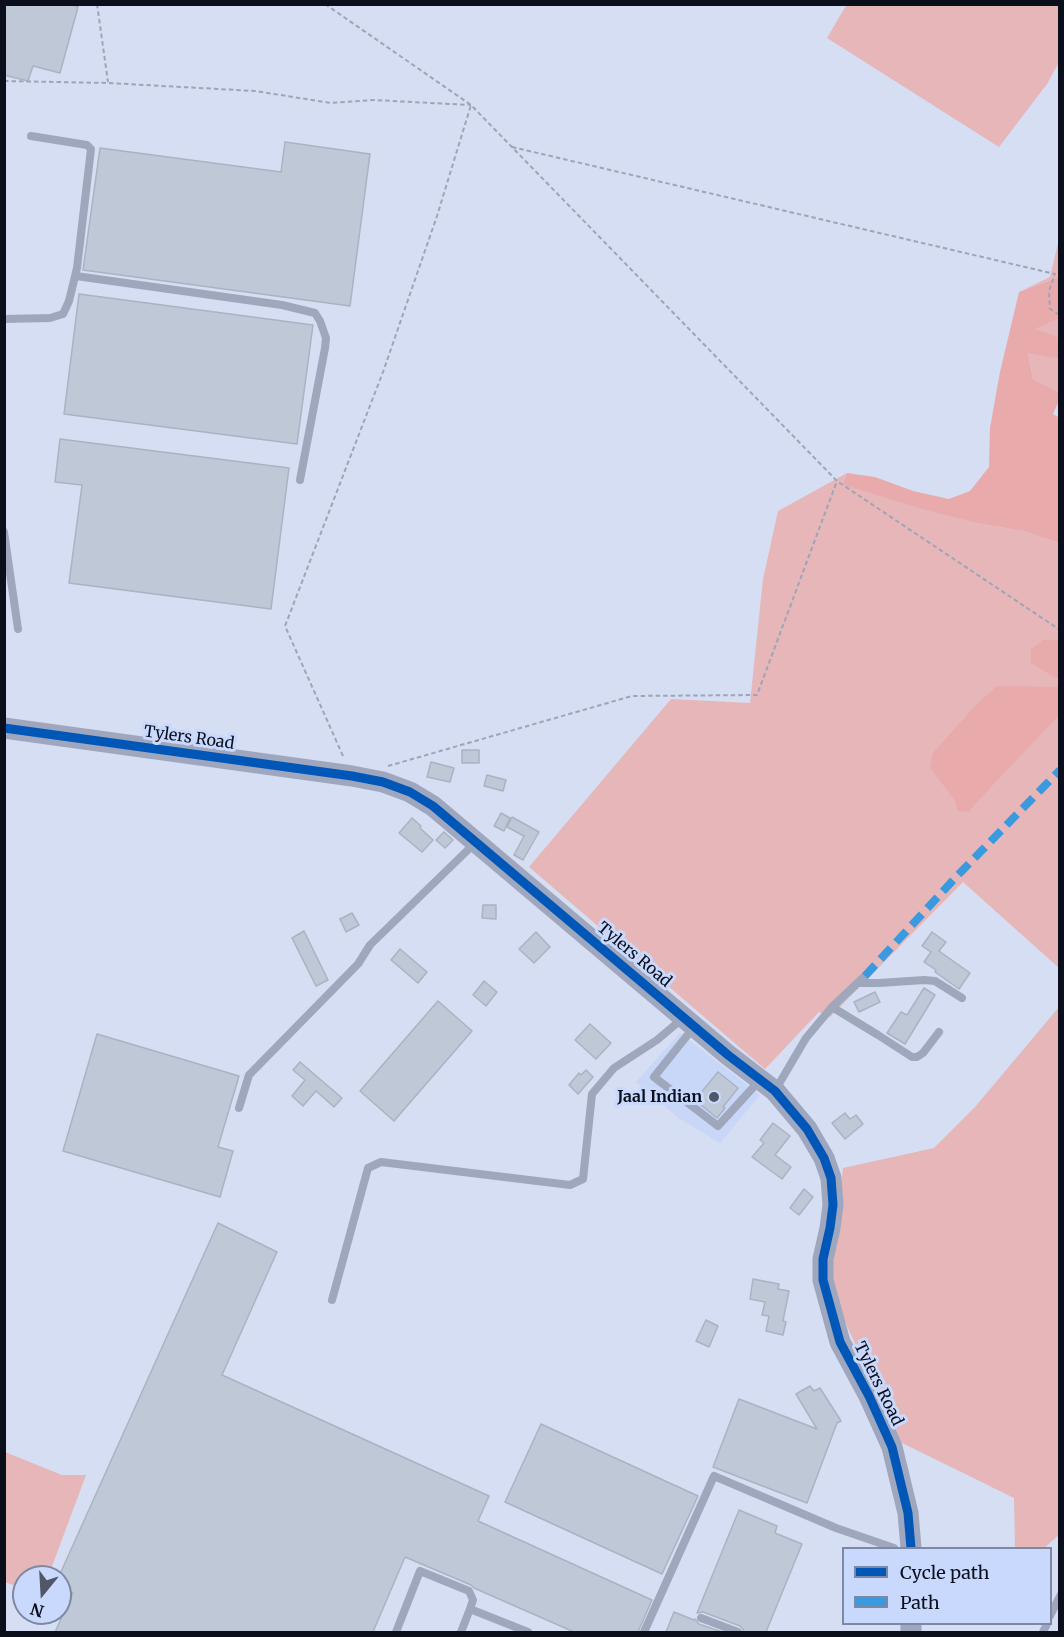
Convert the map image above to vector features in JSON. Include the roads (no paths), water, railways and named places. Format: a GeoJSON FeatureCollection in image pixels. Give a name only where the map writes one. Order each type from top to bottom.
{"type":"FeatureCollection","features":[{"type":"Feature","properties":{"kind":"street","name":"Tylers Road"},"geometry":{"type":"LineString","coordinates":[[4,728],[352,776],[383,782],[410,792],[433,806],[767,1085],[807,1129],[824,1158],[831,1178],[833,1205],[823,1259],[823,1280],[840,1342],[869,1396],[892,1447],[908,1513],[911,1547]]}},
{"type":"Feature","properties":{"kind":"lane"},"geometry":{"type":"LineString","coordinates":[[4,319],[50,318],[63,314],[76,276],[91,149],[87,145],[31,136]]}},
{"type":"Feature","properties":{"kind":"lane"},"geometry":{"type":"LineString","coordinates":[[76,276],[282,305],[315,313],[326,338],[326,348],[300,480]]}},
{"type":"Feature","properties":{"kind":"lane"},"geometry":{"type":"LineString","coordinates":[[4,532],[18,629]]}},
{"type":"Feature","properties":{"kind":"lane"},"geometry":{"type":"LineString","coordinates":[[239,1108],[249,1075],[358,964],[370,945],[476,842]]}},
{"type":"Feature","properties":{"kind":"lane"},"geometry":{"type":"LineString","coordinates":[[690,1022],[654,1077],[718,1126],[767,1085],[832,1007],[865,976]]}},
{"type":"Feature","properties":{"kind":"lane"},"geometry":{"type":"LineString","coordinates":[[858,983],[935,981],[962,998]]}},
{"type":"Feature","properties":{"kind":"lane"},"geometry":{"type":"LineString","coordinates":[[832,1007],[912,1057],[917,1057],[922,1053],[939,1032]]}},
{"type":"Feature","properties":{"kind":"lane"},"geometry":{"type":"LineString","coordinates":[[332,1300],[368,1168],[381,1162],[570,1185],[583,1179],[587,1124],[592,1094],[614,1068],[690,1022]]}},
{"type":"Feature","properties":{"kind":"lane"},"geometry":{"type":"LineString","coordinates":[[644,1632],[714,1476],[836,1528],[891,1547]]}},
{"type":"Feature","properties":{"kind":"lane"},"geometry":{"type":"LineString","coordinates":[[396,1632],[420,1571],[469,1591],[472,1600],[461,1632]]}},
{"type":"Feature","properties":{"kind":"lane"},"geometry":{"type":"LineString","coordinates":[[1052,1612],[1059,1596]]}},
{"type":"Feature","properties":{"kind":"lane"},"geometry":{"type":"LineString","coordinates":[[470,1609],[528,1632]]}},
{"type":"Feature","properties":{"kind":"lane"},"geometry":{"type":"LineString","coordinates":[[701,1618],[738,1632]]}},
{"type":"Feature","properties":{"kind":"place","name":"Jaal Indian"},"geometry":{"type":"Point","coordinates":[714,1097]}}]}
